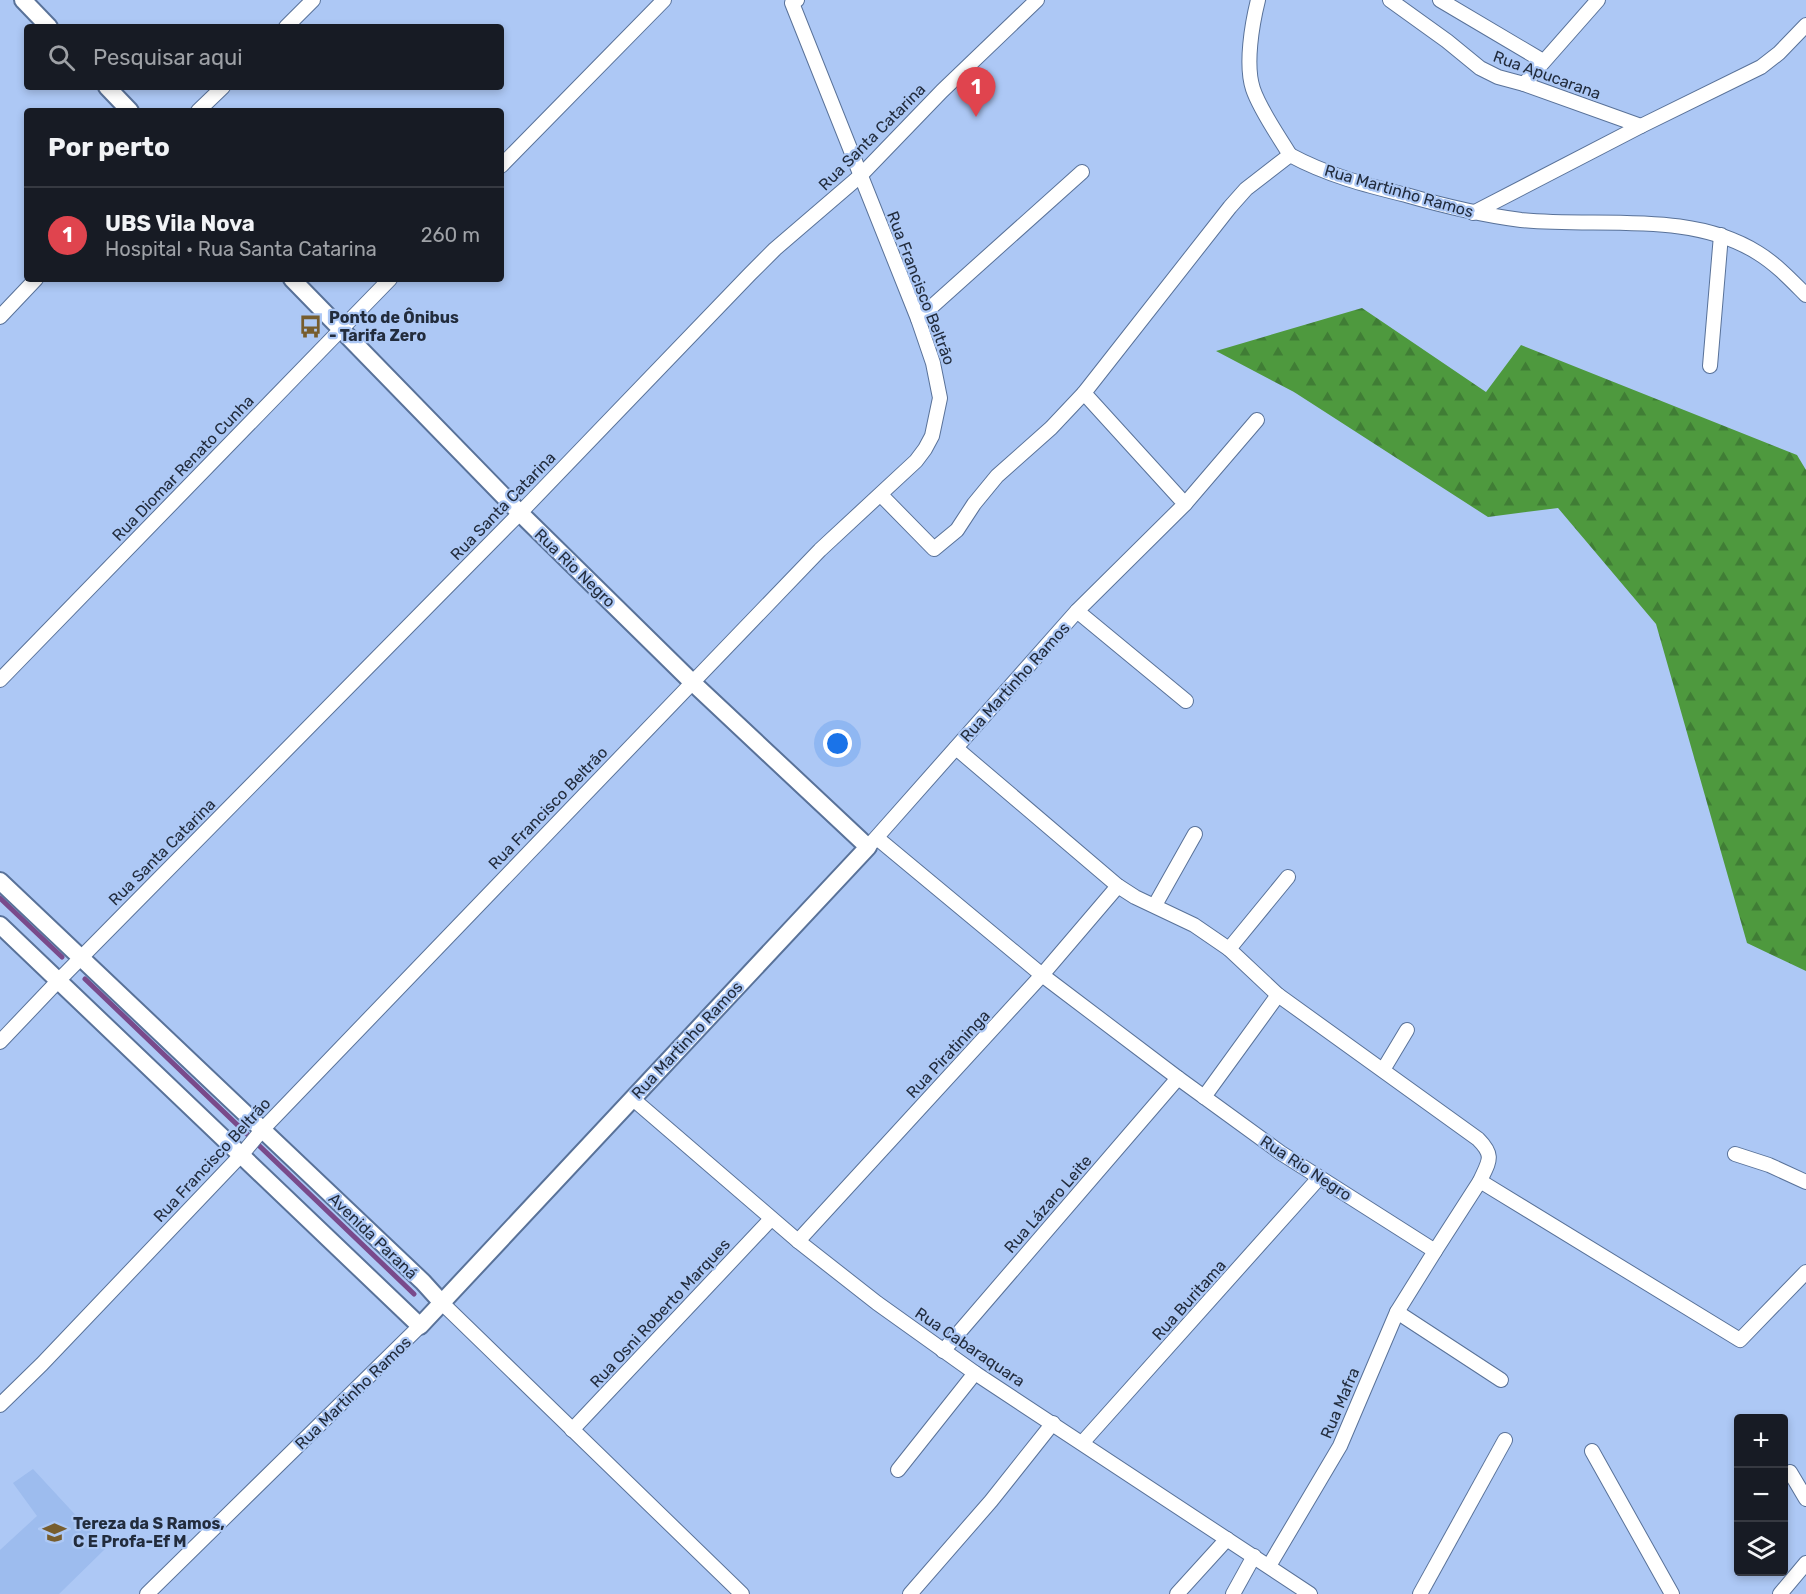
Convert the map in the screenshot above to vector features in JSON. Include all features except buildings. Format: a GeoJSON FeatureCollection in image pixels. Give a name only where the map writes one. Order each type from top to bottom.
{"type":"FeatureCollection","features":[{"type":"Feature","properties":{"kind":"street"},"geometry":{"type":"LineString","coordinates":[[23,0],[46,24]]}},
{"type":"Feature","properties":{"kind":"street"},"geometry":{"type":"LineString","coordinates":[[289,24],[313,0]]}},
{"type":"Feature","properties":{"kind":"street"},"geometry":{"type":"LineString","coordinates":[[504,163],[664,0]]}},
{"type":"Feature","properties":{"kind":"street","name":"Rua Santa Catarina"},"geometry":{"type":"LineString","coordinates":[[0,1042],[520,513],[775,249],[860,176],[942,91],[1037,0]]}},
{"type":"Feature","properties":{"kind":"street"},"geometry":{"type":"LineString","coordinates":[[881,495],[934,549],[957,530],[974,504],[997,476],[1051,428],[1084,393],[1230,207],[1246,189],[1290,155],[1253,89],[1250,55],[1258,0]]}},
{"type":"Feature","properties":{"kind":"street","name":"Rua Apucarana"},"geometry":{"type":"LineString","coordinates":[[1390,0],[1480,68],[1498,77],[1524,84],[1641,126]]}},
{"type":"Feature","properties":{"kind":"street"},"geometry":{"type":"LineString","coordinates":[[1440,0],[1543,61]]}},
{"type":"Feature","properties":{"kind":"street"},"geometry":{"type":"LineString","coordinates":[[1524,84],[1598,0]]}},
{"type":"Feature","properties":{"kind":"street","name":"Rua Francisco Beltrão"},"geometry":{"type":"LineString","coordinates":[[0,1405],[42,1364],[692,682],[820,550],[881,495],[926,449],[937,417],[940,399],[938,383],[918,319],[860,176],[794,2]]}},
{"type":"Feature","properties":{"kind":"street"},"geometry":{"type":"LineString","coordinates":[[1473,213],[1761,66],[1779,54],[1806,25]]}},
{"type":"Feature","properties":{"kind":"street"},"geometry":{"type":"LineString","coordinates":[[110,90],[127,108]]}},
{"type":"Feature","properties":{"kind":"street"},"geometry":{"type":"LineString","coordinates":[[201,108],[220,90]]}},
{"type":"Feature","properties":{"kind":"street","name":"Rua Martinho Ramos"},"geometry":{"type":"LineString","coordinates":[[1290,155],[1311,166],[1358,183],[1473,213],[1548,222],[1667,225],[1721,236],[1739,243],[1773,264],[1806,295]]}},
{"type":"Feature","properties":{"kind":"street"},"geometry":{"type":"LineString","coordinates":[[918,319],[1082,172]]}},
{"type":"Feature","properties":{"kind":"street"},"geometry":{"type":"LineString","coordinates":[[1710,366],[1721,236]]}},
{"type":"Feature","properties":{"kind":"street"},"geometry":{"type":"LineString","coordinates":[[0,317],[33,282]]}},
{"type":"Feature","properties":{"kind":"street","name":"Rua Rio Negro"},"geometry":{"type":"LineString","coordinates":[[295,282],[520,513],[692,682],[873,842],[1042,975],[1204,1097],[1319,1178],[1436,1251]]}},
{"type":"Feature","properties":{"kind":"street","name":"Rua Diomar Renato Cunha"},"geometry":{"type":"LineString","coordinates":[[0,680],[387,282]]}},
{"type":"Feature","properties":{"kind":"street"},"geometry":{"type":"LineString","coordinates":[[1084,393],[1185,504]]}},
{"type":"Feature","properties":{"kind":"street","name":"Rua Martinho Ramos"},"geometry":{"type":"LineString","coordinates":[[147,1594],[442,1303],[873,842],[1077,611],[1185,504],[1257,420]]}},
{"type":"Feature","properties":{"kind":"street"},"geometry":{"type":"LineString","coordinates":[[1077,611],[1186,701]]}},
{"type":"Feature","properties":{"kind":"street"},"geometry":{"type":"LineString","coordinates":[[956,748],[1118,886],[1135,897],[1194,925],[1229,949],[1278,995],[1478,1139],[1488,1149],[1490,1158],[1480,1181],[1436,1251]]}},
{"type":"Feature","properties":{"kind":"street"},"geometry":{"type":"LineString","coordinates":[[1155,905],[1196,834]]}},
{"type":"Feature","properties":{"kind":"street"},"geometry":{"type":"LineString","coordinates":[[1229,949],[1288,877]]}},
{"type":"Feature","properties":{"kind":"street","name":"Avenida Paraná"},"geometry":{"type":"LineString","coordinates":[[0,881],[259,1134],[423,1282],[742,1594]]}},
{"type":"Feature","properties":{"kind":"street","name":"Rua Piratininga"},"geometry":{"type":"LineString","coordinates":[[798,1242],[1042,975],[1118,886]]}},
{"type":"Feature","properties":{"kind":"street","name":"Avenida Paraná"},"geometry":{"type":"LineString","coordinates":[[0,925],[420,1326]]}},
{"type":"Feature","properties":{"kind":"street"},"geometry":{"type":"LineString","coordinates":[[1204,1097],[1278,995]]}},
{"type":"Feature","properties":{"kind":"street"},"geometry":{"type":"LineString","coordinates":[[1383,1070],[1407,1030]]}},
{"type":"Feature","properties":{"kind":"street","name":"Rua Lázaro Leite"},"geometry":{"type":"LineString","coordinates":[[943,1351],[1178,1078]]}},
{"type":"Feature","properties":{"kind":"street","name":"Rua Cabaraquara"},"geometry":{"type":"LineString","coordinates":[[633,1099],[798,1242],[877,1303],[943,1351],[1310,1594]]}},
{"type":"Feature","properties":{"kind":"street"},"geometry":{"type":"LineString","coordinates":[[1735,1154],[1769,1165],[1806,1182]]}},
{"type":"Feature","properties":{"kind":"street","name":"Rua Buritama"},"geometry":{"type":"LineString","coordinates":[[1083,1443],[1319,1178]]}},
{"type":"Feature","properties":{"kind":"street"},"geometry":{"type":"LineString","coordinates":[[1480,1181],[1740,1340],[1806,1272]]}},
{"type":"Feature","properties":{"kind":"street","name":"Rua Osni Roberto Marques"},"geometry":{"type":"LineString","coordinates":[[572,1430],[771,1219]]}},
{"type":"Feature","properties":{"kind":"street","name":"Rua Mafra"},"geometry":{"type":"LineString","coordinates":[[1269,1566],[1340,1446],[1397,1312],[1436,1251]]}},
{"type":"Feature","properties":{"kind":"street"},"geometry":{"type":"LineString","coordinates":[[1397,1312],[1501,1380]]}},
{"type":"Feature","properties":{"kind":"street"},"geometry":{"type":"LineString","coordinates":[[898,1470],[975,1372]]}},
{"type":"Feature","properties":{"kind":"street"},"geometry":{"type":"LineString","coordinates":[[910,1594],[991,1501],[1053,1423]]}},
{"type":"Feature","properties":{"kind":"street"},"geometry":{"type":"LineString","coordinates":[[1420,1594],[1505,1440]]}},
{"type":"Feature","properties":{"kind":"street"},"geometry":{"type":"LineString","coordinates":[[1592,1451],[1672,1594]]}},
{"type":"Feature","properties":{"kind":"street"},"geometry":{"type":"LineString","coordinates":[[1790,1472],[1806,1499]]}},
{"type":"Feature","properties":{"kind":"street"},"geometry":{"type":"LineString","coordinates":[[1177,1594],[1227,1539]]}},
{"type":"Feature","properties":{"kind":"street"},"geometry":{"type":"LineString","coordinates":[[1233,1594],[1254,1556]]}},
{"type":"Feature","properties":{"kind":"street"},"geometry":{"type":"LineString","coordinates":[[1780,1594],[1806,1563]]}},
{"type":"Feature","properties":{"kind":"shaded area","name":"Tereza da S Ramos, C E Profa-Ef M"},"geometry":{"type":"Polygon","coordinates":[[[33,1469],[106,1548],[59,1594],[0,1594],[0,1550],[37,1516],[13,1483],[33,1469]]]}},
{"type":"Feature","properties":{"kind":"green space"},"geometry":{"type":"Polygon","coordinates":[[[1362,308],[1486,392],[1521,345],[1797,455],[1806,470],[1806,971],[1747,943],[1656,624],[1558,508],[1488,517],[1294,392],[1216,351],[1362,308]]]}},
{"type":"Feature","properties":{"kind":"waterway"},"geometry":{"type":"LineString","coordinates":[[0,898],[62,957]]}},
{"type":"Feature","properties":{"kind":"waterway"},"geometry":{"type":"LineString","coordinates":[[85,979],[414,1294]]}},
{"type":"Feature","properties":{"kind":"place","name":"UBS Vila Nova"},"geometry":{"type":"Point","coordinates":[976,117]}},
{"type":"Feature","properties":{"kind":"place","name":"Ponto de Ônibus - Tarifa Zero"},"geometry":{"type":"Point","coordinates":[311,326]}},
{"type":"Feature","properties":{"kind":"place","name":"Tereza da S Ramos, C E Profa-Ef M"},"geometry":{"type":"Point","coordinates":[55,1532]}}]}
